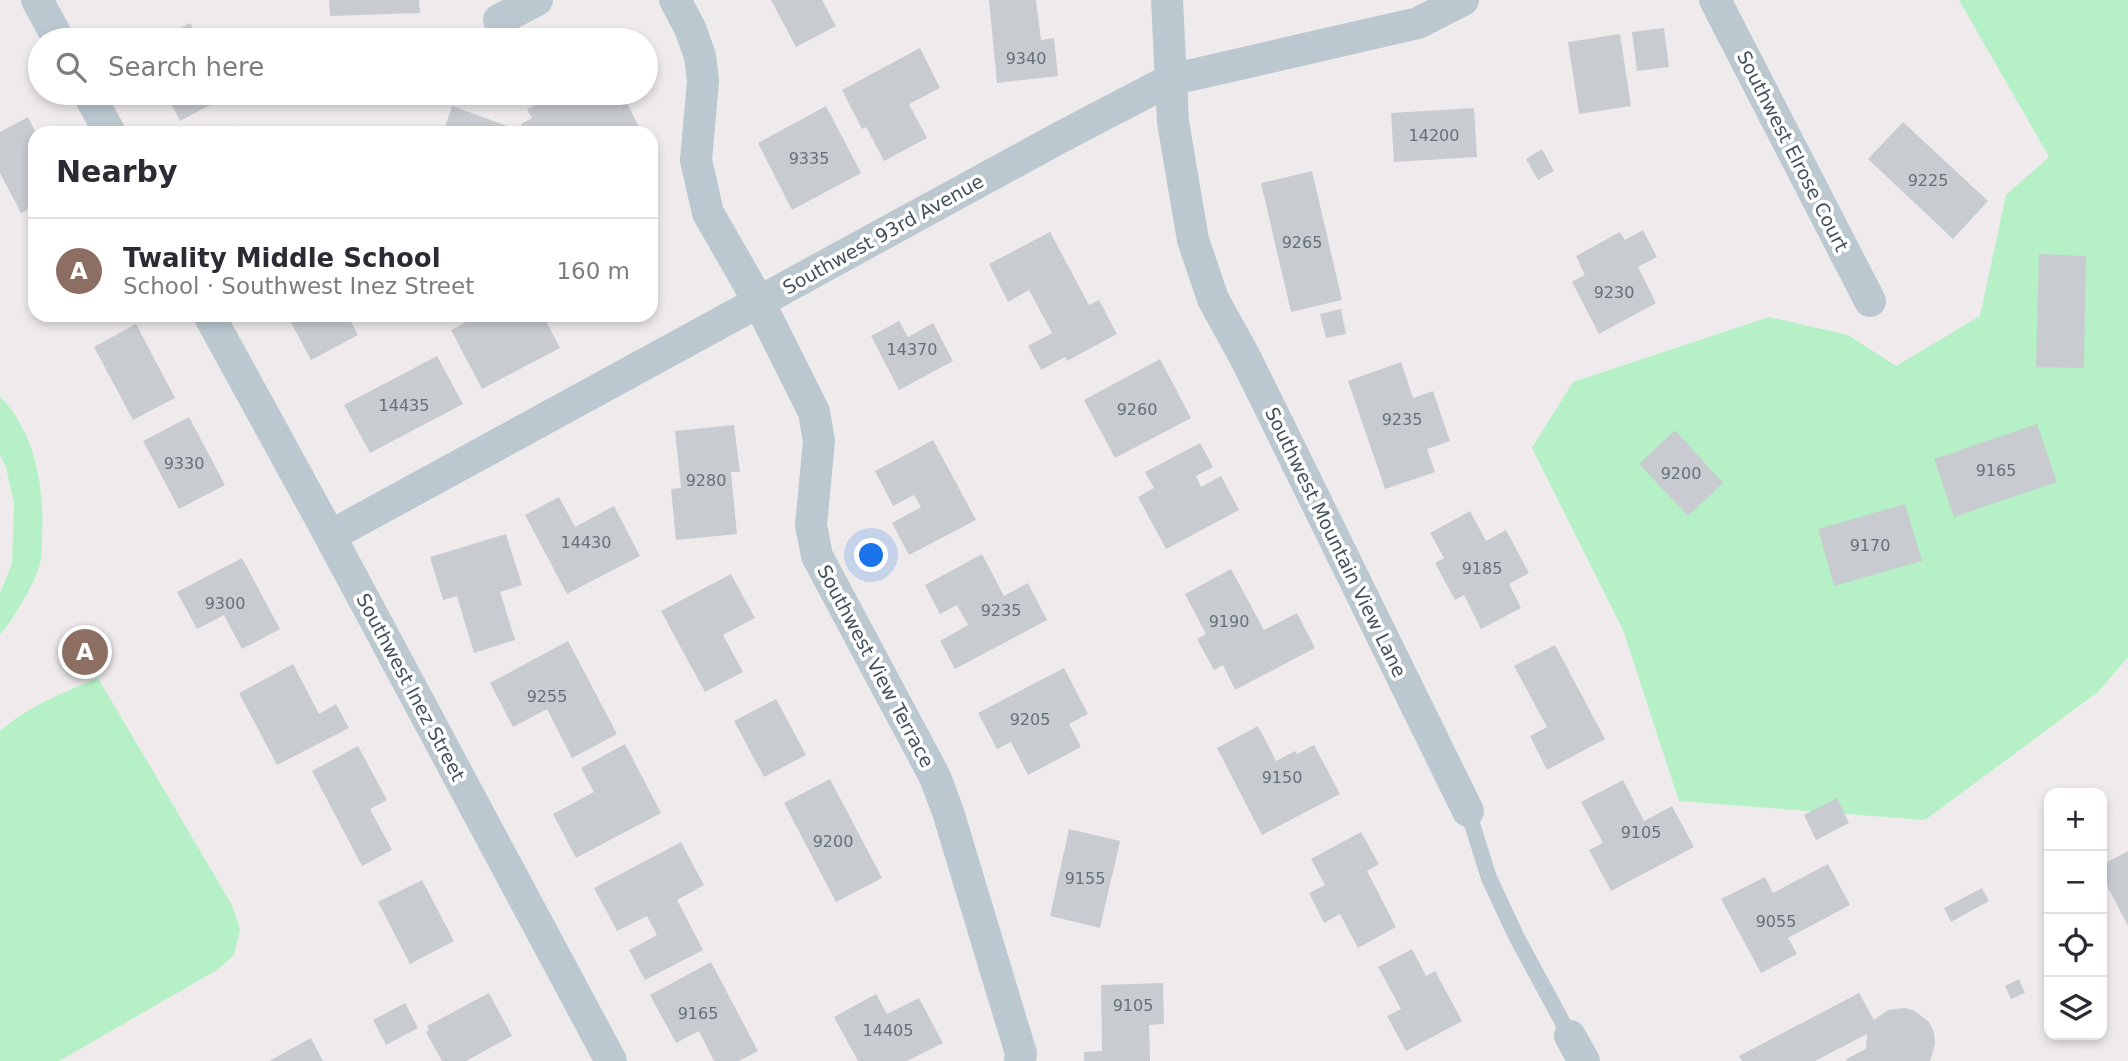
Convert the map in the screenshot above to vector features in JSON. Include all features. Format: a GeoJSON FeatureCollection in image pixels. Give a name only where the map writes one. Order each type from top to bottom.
{"type":"FeatureCollection","features":[{"type":"Feature","properties":{"kind":"street"},"geometry":{"type":"LineString","coordinates":[[37,0],[52,28]]}},
{"type":"Feature","properties":{"kind":"street"},"geometry":{"type":"LineString","coordinates":[[499,20],[537,0]]}},
{"type":"Feature","properties":{"kind":"street","name":"Southwest View Terrace"},"geometry":{"type":"LineString","coordinates":[[675,0],[690,28],[700,56],[702,81],[696,160],[708,213],[759,302],[814,412],[819,441],[811,525],[817,556],[935,777],[1021,1054],[1020,1061]]}},
{"type":"Feature","properties":{"kind":"street","name":"Southwest Mountain View Lane"},"geometry":{"type":"LineString","coordinates":[[1167,0],[1173,122],[1193,240],[1213,299],[1252,371],[1468,811]]}},
{"type":"Feature","properties":{"kind":"street","name":"Southwest 93rd Avenue"},"geometry":{"type":"LineString","coordinates":[[330,536],[1170,80],[1418,23],[1463,0]]}},
{"type":"Feature","properties":{"kind":"street","name":"Southwest Elrose Court"},"geometry":{"type":"LineString","coordinates":[[1715,0],[1870,302]]}},
{"type":"Feature","properties":{"kind":"street"},"geometry":{"type":"LineString","coordinates":[[95,105],[106,126]]}},
{"type":"Feature","properties":{"kind":"street","name":"Southwest Inez Street"},"geometry":{"type":"LineString","coordinates":[[213,322],[330,536],[600,1057]]}},
{"type":"Feature","properties":{"kind":"lane","name":"Southwest Mountain View Lane"},"geometry":{"type":"LineString","coordinates":[[1468,811],[1489,878],[1516,936],[1577,1049]]}},
{"type":"Feature","properties":{"kind":"green space"},"geometry":{"type":"Polygon","coordinates":[[[1959,0],[2128,0],[2128,657],[2098,692],[1925,820],[1679,801],[1623,630],[1532,448],[1573,382],[1769,317],[1848,335],[1896,366],[1980,316],[2006,195],[2049,157],[1959,0]]]}},
{"type":"Feature","properties":{"kind":"green space"},"geometry":{"type":"Polygon","coordinates":[[[0,396],[22,426],[35,462],[42,499],[42,554],[31,587],[0,634],[0,593],[12,564],[14,504],[6,467],[0,455],[0,396]]]}},
{"type":"Feature","properties":{"kind":"green space"},"geometry":{"type":"Polygon","coordinates":[[[98,678],[232,905],[240,929],[234,955],[217,970],[59,1061],[0,1061],[0,731],[34,707],[98,678]]]}},
{"type":"Feature","properties":{"kind":"building"},"geometry":{"type":"Polygon","coordinates":[[[329,0],[419,0],[420,13],[330,16],[329,0]]]}},
{"type":"Feature","properties":{"kind":"building"},"geometry":{"type":"Polygon","coordinates":[[[771,0],[822,0],[836,26],[796,47],[771,0]]]}},
{"type":"Feature","properties":{"kind":"building"},"geometry":{"type":"Polygon","coordinates":[[[989,0],[1036,0],[1041,40],[1054,38],[1058,76],[997,83],[989,0]]]}},
{"type":"Feature","properties":{"kind":"building"},"geometry":{"type":"Polygon","coordinates":[[[190,23],[193,28],[180,28],[190,23]]]}},
{"type":"Feature","properties":{"kind":"building"},"geometry":{"type":"Polygon","coordinates":[[[1664,28],[1669,67],[1637,71],[1632,32],[1664,28]]]}},
{"type":"Feature","properties":{"kind":"building"},"geometry":{"type":"Polygon","coordinates":[[[1620,34],[1631,106],[1579,114],[1568,42],[1620,34]]]}},
{"type":"Feature","properties":{"kind":"building"},"geometry":{"type":"Polygon","coordinates":[[[920,48],[940,88],[909,104],[927,138],[884,161],[866,127],[862,129],[842,90],[920,48]]]}},
{"type":"Feature","properties":{"kind":"building"},"geometry":{"type":"Polygon","coordinates":[[[171,105],[210,105],[180,121],[171,105]]]}},
{"type":"Feature","properties":{"kind":"building"},"geometry":{"type":"Polygon","coordinates":[[[535,105],[628,105],[638,126],[522,126],[521,124],[532,118],[527,109],[535,105]]]}},
{"type":"Feature","properties":{"kind":"building"},"geometry":{"type":"Polygon","coordinates":[[[452,106],[507,126],[445,126],[452,106]]]}},
{"type":"Feature","properties":{"kind":"building"},"geometry":{"type":"Polygon","coordinates":[[[826,106],[861,173],[792,210],[758,143],[826,106]]]}},
{"type":"Feature","properties":{"kind":"building"},"geometry":{"type":"Polygon","coordinates":[[[1474,108],[1477,157],[1394,162],[1391,113],[1474,108]]]}},
{"type":"Feature","properties":{"kind":"building"},"geometry":{"type":"Polygon","coordinates":[[[28,117],[32,126],[28,126],[28,210],[21,213],[0,173],[0,132],[28,117]]]}},
{"type":"Feature","properties":{"kind":"building"},"geometry":{"type":"Polygon","coordinates":[[[1903,122],[1988,201],[1953,239],[1868,159],[1903,122]]]}},
{"type":"Feature","properties":{"kind":"building"},"geometry":{"type":"Polygon","coordinates":[[[1542,149],[1554,171],[1538,180],[1526,159],[1542,149]]]}},
{"type":"Feature","properties":{"kind":"building"},"geometry":{"type":"Polygon","coordinates":[[[1312,171],[1342,300],[1291,312],[1261,183],[1312,171]]]}},
{"type":"Feature","properties":{"kind":"building"},"geometry":{"type":"Polygon","coordinates":[[[1643,230],[1657,257],[1638,267],[1656,303],[1599,334],[1572,282],[1585,275],[1576,256],[1620,232],[1625,240],[1643,230]]]}},
{"type":"Feature","properties":{"kind":"building"},"geometry":{"type":"Polygon","coordinates":[[[1050,232],[1089,305],[1099,300],[1117,334],[1067,361],[1065,357],[1041,370],[1028,346],[1052,333],[1029,290],[1008,302],[989,264],[1050,232]]]}},
{"type":"Feature","properties":{"kind":"building"},"geometry":{"type":"Polygon","coordinates":[[[2039,254],[2086,256],[2084,368],[2036,367],[2039,254]]]}},
{"type":"Feature","properties":{"kind":"building"},"geometry":{"type":"Polygon","coordinates":[[[1341,309],[1346,334],[1326,338],[1320,314],[1341,309]]]}},
{"type":"Feature","properties":{"kind":"building"},"geometry":{"type":"Polygon","coordinates":[[[899,321],[908,337],[933,323],[953,361],[899,390],[871,336],[899,321]]]}},
{"type":"Feature","properties":{"kind":"building"},"geometry":{"type":"Polygon","coordinates":[[[291,322],[351,322],[358,335],[311,360],[291,322]]]}},
{"type":"Feature","properties":{"kind":"building"},"geometry":{"type":"Polygon","coordinates":[[[466,322],[547,322],[560,348],[482,389],[451,330],[466,322]]]}},
{"type":"Feature","properties":{"kind":"building"},"geometry":{"type":"Polygon","coordinates":[[[136,324],[175,398],[133,420],[94,347],[136,324]]]}},
{"type":"Feature","properties":{"kind":"building"},"geometry":{"type":"Polygon","coordinates":[[[437,356],[463,404],[370,453],[344,405],[437,356]]]}},
{"type":"Feature","properties":{"kind":"building"},"geometry":{"type":"Polygon","coordinates":[[[1160,359],[1191,418],[1115,458],[1084,400],[1160,359]]]}},
{"type":"Feature","properties":{"kind":"building"},"geometry":{"type":"Polygon","coordinates":[[[1401,362],[1413,398],[1433,391],[1450,441],[1427,449],[1435,472],[1385,489],[1348,381],[1401,362]]]}},
{"type":"Feature","properties":{"kind":"building"},"geometry":{"type":"Polygon","coordinates":[[[189,417],[225,485],[179,509],[143,441],[189,417]]]}},
{"type":"Feature","properties":{"kind":"building"},"geometry":{"type":"Polygon","coordinates":[[[2037,424],[2057,482],[1954,517],[1934,459],[2037,424]]]}},
{"type":"Feature","properties":{"kind":"building"},"geometry":{"type":"Polygon","coordinates":[[[734,425],[740,472],[731,472],[737,534],[676,540],[671,489],[681,488],[675,431],[734,425]]]}},
{"type":"Feature","properties":{"kind":"building"},"geometry":{"type":"Polygon","coordinates":[[[1675,430],[1723,483],[1688,516],[1639,464],[1675,430]]]}},
{"type":"Feature","properties":{"kind":"building"},"geometry":{"type":"Polygon","coordinates":[[[933,440],[976,520],[909,555],[892,523],[921,507],[914,495],[893,506],[875,471],[933,440]]]}},
{"type":"Feature","properties":{"kind":"building"},"geometry":{"type":"Polygon","coordinates":[[[1200,443],[1213,467],[1196,476],[1201,487],[1221,476],[1239,510],[1166,549],[1138,497],[1154,488],[1145,472],[1200,443]]]}},
{"type":"Feature","properties":{"kind":"building"},"geometry":{"type":"Polygon","coordinates":[[[559,497],[575,527],[614,506],[640,556],[567,594],[525,515],[559,497]]]}},
{"type":"Feature","properties":{"kind":"building"},"geometry":{"type":"Polygon","coordinates":[[[1905,504],[1922,561],[1834,586],[1818,529],[1905,504]]]}},
{"type":"Feature","properties":{"kind":"building"},"geometry":{"type":"Polygon","coordinates":[[[1470,511],[1486,541],[1506,530],[1529,573],[1509,584],[1521,608],[1481,629],[1464,595],[1455,600],[1435,563],[1444,558],[1430,533],[1470,511]]]}},
{"type":"Feature","properties":{"kind":"building"},"geometry":{"type":"Polygon","coordinates":[[[506,534],[522,585],[500,592],[515,640],[474,653],[457,596],[443,600],[430,557],[506,534]]]}},
{"type":"Feature","properties":{"kind":"building"},"geometry":{"type":"Polygon","coordinates":[[[982,554],[1004,596],[1028,583],[1047,620],[955,669],[940,641],[968,625],[957,605],[940,614],[925,585],[982,554]]]}},
{"type":"Feature","properties":{"kind":"building"},"geometry":{"type":"Polygon","coordinates":[[[242,558],[280,629],[242,649],[224,615],[197,629],[177,592],[242,558]]]}},
{"type":"Feature","properties":{"kind":"building"},"geometry":{"type":"Polygon","coordinates":[[[1231,569],[1264,630],[1297,613],[1315,648],[1235,690],[1223,665],[1214,670],[1197,639],[1206,634],[1185,594],[1231,569]]]}},
{"type":"Feature","properties":{"kind":"building"},"geometry":{"type":"Polygon","coordinates":[[[731,574],[755,618],[723,635],[743,672],[705,692],[661,611],[731,574]]]}},
{"type":"Feature","properties":{"kind":"building"},"geometry":{"type":"Polygon","coordinates":[[[568,641],[617,734],[572,758],[547,709],[513,727],[490,683],[568,641]]]}},
{"type":"Feature","properties":{"kind":"building"},"geometry":{"type":"Polygon","coordinates":[[[1555,645],[1605,739],[1547,770],[1530,736],[1547,727],[1514,666],[1555,645]]]}},
{"type":"Feature","properties":{"kind":"building"},"geometry":{"type":"Polygon","coordinates":[[[293,664],[319,714],[336,704],[349,728],[277,765],[239,693],[293,664]]]}},
{"type":"Feature","properties":{"kind":"building"},"geometry":{"type":"Polygon","coordinates":[[[1064,668],[1088,714],[1069,724],[1081,747],[1028,775],[1011,742],[997,749],[978,713],[1064,668]]]}},
{"type":"Feature","properties":{"kind":"building"},"geometry":{"type":"Polygon","coordinates":[[[776,699],[806,755],[764,777],[734,721],[776,699]]]}},
{"type":"Feature","properties":{"kind":"building"},"geometry":{"type":"Polygon","coordinates":[[[1258,726],[1276,761],[1314,745],[1340,794],[1262,835],[1217,748],[1258,726]]]}},
{"type":"Feature","properties":{"kind":"building"},"geometry":{"type":"Polygon","coordinates":[[[625,744],[661,813],[576,858],[553,814],[594,792],[581,768],[625,744]]]}},
{"type":"Feature","properties":{"kind":"building"},"geometry":{"type":"Polygon","coordinates":[[[358,746],[387,800],[370,809],[392,850],[362,866],[312,771],[358,746]]]}},
{"type":"Feature","properties":{"kind":"building"},"geometry":{"type":"Polygon","coordinates":[[[830,779],[882,878],[836,902],[784,803],[830,779]]]}},
{"type":"Feature","properties":{"kind":"building"},"geometry":{"type":"Polygon","coordinates":[[[1623,780],[1644,821],[1672,806],[1694,847],[1611,891],[1589,850],[1603,843],[1581,802],[1623,780]]]}},
{"type":"Feature","properties":{"kind":"building"},"geometry":{"type":"Polygon","coordinates":[[[1837,798],[1849,823],[1816,840],[1804,815],[1837,798]]]}},
{"type":"Feature","properties":{"kind":"building"},"geometry":{"type":"Polygon","coordinates":[[[1069,829],[1120,841],[1100,928],[1050,916],[1069,829]]]}},
{"type":"Feature","properties":{"kind":"building"},"geometry":{"type":"Polygon","coordinates":[[[1361,832],[1379,864],[1367,871],[1396,927],[1358,948],[1340,914],[1324,923],[1309,893],[1325,885],[1311,859],[1361,832]]]}},
{"type":"Feature","properties":{"kind":"building"},"geometry":{"type":"Polygon","coordinates":[[[681,842],[704,885],[677,900],[703,950],[645,980],[629,950],[657,935],[647,916],[617,931],[594,888],[681,842]]]}},
{"type":"Feature","properties":{"kind":"building"},"geometry":{"type":"Polygon","coordinates":[[[2128,851],[2128,926],[2107,886],[2107,862],[2128,851]]]}},
{"type":"Feature","properties":{"kind":"building"},"geometry":{"type":"Polygon","coordinates":[[[1828,864],[1850,905],[1788,938],[1797,954],[1761,973],[1721,899],[1765,877],[1773,893],[1828,864]]]}},
{"type":"Feature","properties":{"kind":"building"},"geometry":{"type":"Polygon","coordinates":[[[422,880],[454,941],[410,964],[378,902],[422,880]]]}},
{"type":"Feature","properties":{"kind":"building"},"geometry":{"type":"Polygon","coordinates":[[[1982,888],[1989,901],[1951,922],[1944,908],[1982,888]]]}},
{"type":"Feature","properties":{"kind":"building"},"geometry":{"type":"Polygon","coordinates":[[[1412,949],[1426,976],[1435,971],[1462,1021],[1406,1051],[1387,1016],[1401,1009],[1378,967],[1412,949]]]}},
{"type":"Feature","properties":{"kind":"building"},"geometry":{"type":"Polygon","coordinates":[[[711,962],[758,1051],[739,1061],[714,1061],[699,1031],[676,1043],[650,995],[711,962]]]}},
{"type":"Feature","properties":{"kind":"building"},"geometry":{"type":"Polygon","coordinates":[[[2019,979],[2025,993],[2011,999],[2005,986],[2019,979]]]}},
{"type":"Feature","properties":{"kind":"building"},"geometry":{"type":"Polygon","coordinates":[[[1163,983],[1164,1024],[1149,1025],[1150,1061],[1084,1061],[1084,1052],[1102,1051],[1101,985],[1163,983]]]}},
{"type":"Feature","properties":{"kind":"building"},"geometry":{"type":"Polygon","coordinates":[[[489,993],[512,1036],[466,1061],[442,1061],[426,1032],[429,1030],[427,1026],[489,993]]]}},
{"type":"Feature","properties":{"kind":"building"},"geometry":{"type":"Polygon","coordinates":[[[1859,993],[1874,1020],[1888,1010],[1905,1008],[1915,1011],[1929,1022],[1934,1032],[1935,1044],[1930,1061],[1847,1061],[1846,1059],[1866,1049],[1867,1034],[1815,1061],[1742,1061],[1739,1056],[1859,993]]]}},
{"type":"Feature","properties":{"kind":"building"},"geometry":{"type":"Polygon","coordinates":[[[876,994],[887,1014],[919,998],[943,1043],[907,1061],[858,1061],[834,1017],[876,994]]]}},
{"type":"Feature","properties":{"kind":"building"},"geometry":{"type":"Polygon","coordinates":[[[405,1003],[418,1028],[386,1045],[373,1020],[405,1003]]]}},
{"type":"Feature","properties":{"kind":"building"},"geometry":{"type":"Polygon","coordinates":[[[311,1038],[323,1061],[269,1061],[311,1038]]]}},
{"type":"Feature","properties":{"kind":"place","name":"Twality Middle School"},"geometry":{"type":"Point","coordinates":[85,652]}}]}
